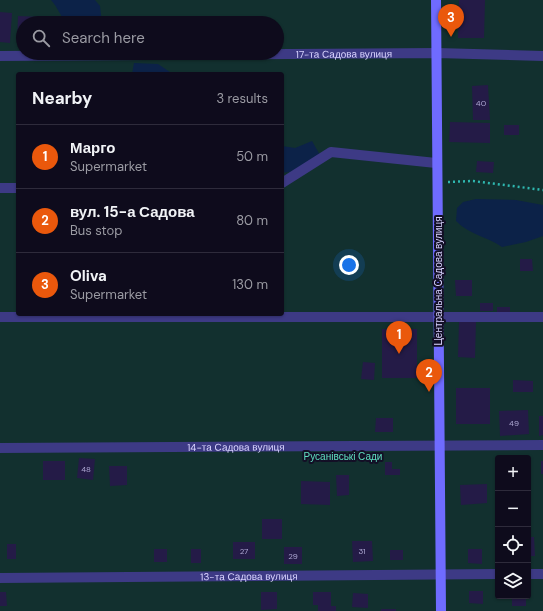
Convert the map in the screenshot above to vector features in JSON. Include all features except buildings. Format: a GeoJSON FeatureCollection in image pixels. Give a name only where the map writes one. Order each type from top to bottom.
{"type":"FeatureCollection","features":[{"type":"Feature","properties":{"kind":"main road","name":"Центральна Садова вулиця"},"geometry":{"type":"LineString","coordinates":[[436,0],[436,163],[441,611]]}},
{"type":"Feature","properties":{"kind":"street","name":"17-та Садова вулиця"},"geometry":{"type":"LineString","coordinates":[[284,54],[437,53],[543,56]]}},
{"type":"Feature","properties":{"kind":"street","name":"17-та Садова вулиця"},"geometry":{"type":"LineString","coordinates":[[0,56],[16,56]]}},
{"type":"Feature","properties":{"kind":"street"},"geometry":{"type":"LineString","coordinates":[[284,182],[331,152],[436,163]]}},
{"type":"Feature","properties":{"kind":"street"},"geometry":{"type":"LineString","coordinates":[[0,188],[16,188]]}},
{"type":"Feature","properties":{"kind":"street"},"geometry":{"type":"LineString","coordinates":[[0,317],[543,317]]}},
{"type":"Feature","properties":{"kind":"street","name":"14-та Садова вулиця"},"geometry":{"type":"LineString","coordinates":[[0,448],[543,445]]}},
{"type":"Feature","properties":{"kind":"street","name":"13-та Садова вулиця"},"geometry":{"type":"LineString","coordinates":[[0,578],[495,574]]}},
{"type":"Feature","properties":{"kind":"street"},"geometry":{"type":"LineString","coordinates":[[531,574],[543,574]]}},
{"type":"Feature","properties":{"kind":"path"},"geometry":{"type":"LineString","coordinates":[[437,183],[473,181],[543,190]]}},
{"type":"Feature","properties":{"kind":"green space","name":"Русанівські Сади"},"geometry":{"type":"Polygon","coordinates":[[[0,0],[543,0],[543,611],[0,611],[0,0]]]}},
{"type":"Feature","properties":{"kind":"water"},"geometry":{"type":"Polygon","coordinates":[[[51,0],[95,0],[100,6],[101,16],[61,16],[51,0]]]}},
{"type":"Feature","properties":{"kind":"water"},"geometry":{"type":"Polygon","coordinates":[[[134,63],[158,64],[170,72],[132,72],[134,63]]]}},
{"type":"Feature","properties":{"kind":"water"},"geometry":{"type":"Polygon","coordinates":[[[312,141],[320,155],[297,170],[284,172],[284,146],[295,148],[312,141]]]}},
{"type":"Feature","properties":{"kind":"water"},"geometry":{"type":"Polygon","coordinates":[[[476,199],[516,200],[543,205],[543,236],[526,242],[502,247],[461,226],[456,221],[457,208],[463,202],[476,199]]]}},
{"type":"Feature","properties":{"kind":"place","name":"Oliva"},"geometry":{"type":"Point","coordinates":[451,37]}},
{"type":"Feature","properties":{"kind":"place","name":"Марго"},"geometry":{"type":"Point","coordinates":[399,354]}},
{"type":"Feature","properties":{"kind":"place","name":"вул. 15-а Садова"},"geometry":{"type":"Point","coordinates":[429,392]}}]}
